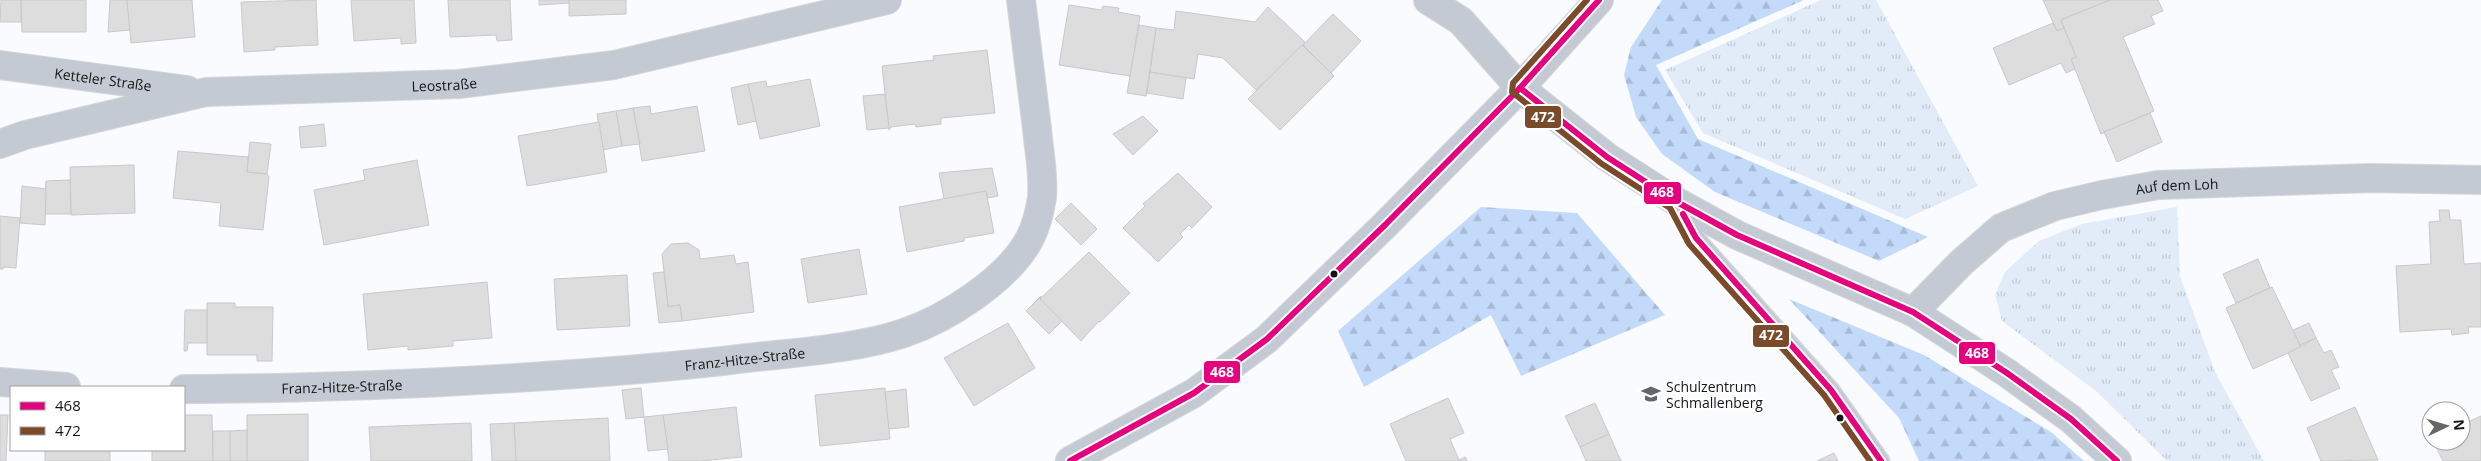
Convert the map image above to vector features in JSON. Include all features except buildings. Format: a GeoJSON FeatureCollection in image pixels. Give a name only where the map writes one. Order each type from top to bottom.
{"type":"FeatureCollection","features":[{"type":"Feature","properties":{"kind":"street","name":"Leostraße"},"geometry":{"type":"LineString","coordinates":[[0,144],[25,135],[206,92],[459,84],[614,65],[887,0]]}},
{"type":"Feature","properties":{"kind":"street","name":"Franz-Hitze-Straße"},"geometry":{"type":"LineString","coordinates":[[185,389],[361,386],[552,376],[676,366],[798,352],[860,343],[904,333],[973,297],[1004,272],[1019,255],[1030,238],[1035,224],[1042,195],[1041,166],[1022,0]]}},
{"type":"Feature","properties":{"kind":"street"},"geometry":{"type":"LineString","coordinates":[[1428,0],[1461,21],[1520,88],[1607,157],[1677,202],[1737,235],[1913,312],[2007,373],[2063,413],[2117,461]]}},
{"type":"Feature","properties":{"kind":"street"},"geometry":{"type":"LineString","coordinates":[[1070,461],[1194,393],[1267,339],[1520,88],[1599,0]]}},
{"type":"Feature","properties":{"kind":"street","name":"Ketteler Straße"},"geometry":{"type":"LineString","coordinates":[[0,65],[206,92]]}},
{"type":"Feature","properties":{"kind":"street","name":"Auf dem Loh"},"geometry":{"type":"LineString","coordinates":[[1913,312],[1962,262],[2001,228],[2055,206],[2102,195],[2158,185],[2372,178],[2481,180]]}},
{"type":"Feature","properties":{"kind":"street"},"geometry":{"type":"LineString","coordinates":[[0,382],[53,386]]}},
{"type":"Feature","properties":{"kind":"lane"},"geometry":{"type":"LineString","coordinates":[[1677,202],[1696,238],[1831,390],[1864,433],[1881,461]]}},
{"type":"Feature","properties":{"kind":"green space"},"geometry":{"type":"Polygon","coordinates":[[[1662,0],[1804,0],[1656,65],[1698,139],[1928,237],[1879,261],[1715,192],[1662,154],[1636,117],[1624,75],[1631,47],[1662,0]]]}},
{"type":"Feature","properties":{"kind":"green space"},"geometry":{"type":"Polygon","coordinates":[[[1821,0],[1876,0],[1978,186],[1905,219],[1703,133],[1665,70],[1821,0]]]}},
{"type":"Feature","properties":{"kind":"green space"},"geometry":{"type":"Polygon","coordinates":[[[1481,207],[1577,213],[1665,315],[1521,376],[1491,315],[1364,387],[1338,331],[1481,207]]]}},
{"type":"Feature","properties":{"kind":"green space"},"geometry":{"type":"Polygon","coordinates":[[[2177,207],[2180,276],[2215,372],[2264,461],[2167,461],[2096,391],[2002,321],[1995,295],[2005,272],[2039,241],[2082,224],[2177,207]]]}},
{"type":"Feature","properties":{"kind":"green space"},"geometry":{"type":"Polygon","coordinates":[[[1789,299],[1924,355],[2051,432],[2084,461],[1919,461],[1899,418],[1789,299]]]}},
{"type":"Feature","properties":{"kind":"transit line","name":"472"},"geometry":{"type":"LineString","coordinates":[[1587,0],[1513,83],[1512,92],[1602,164],[1670,208],[1689,244],[1824,395],[1870,461]]}},
{"type":"Feature","properties":{"kind":"transit line","name":"468"},"geometry":{"type":"LineString","coordinates":[[1070,461],[1194,393],[1267,339],[1385,225],[1520,88],[1599,0]]}},
{"type":"Feature","properties":{"kind":"transit line","name":"468"},"geometry":{"type":"LineString","coordinates":[[1520,88],[1607,157],[1677,202],[1737,235],[1913,312],[2007,373],[2071,419],[2117,461]]}},
{"type":"Feature","properties":{"kind":"transit line","name":"468"},"geometry":{"type":"LineString","coordinates":[[1683,214],[1696,238],[1831,390],[1881,461]]}},
{"type":"Feature","properties":{"kind":"place","name":"Schulzentrum Schmallenberg"},"geometry":{"type":"Point","coordinates":[1651,394]}}]}
